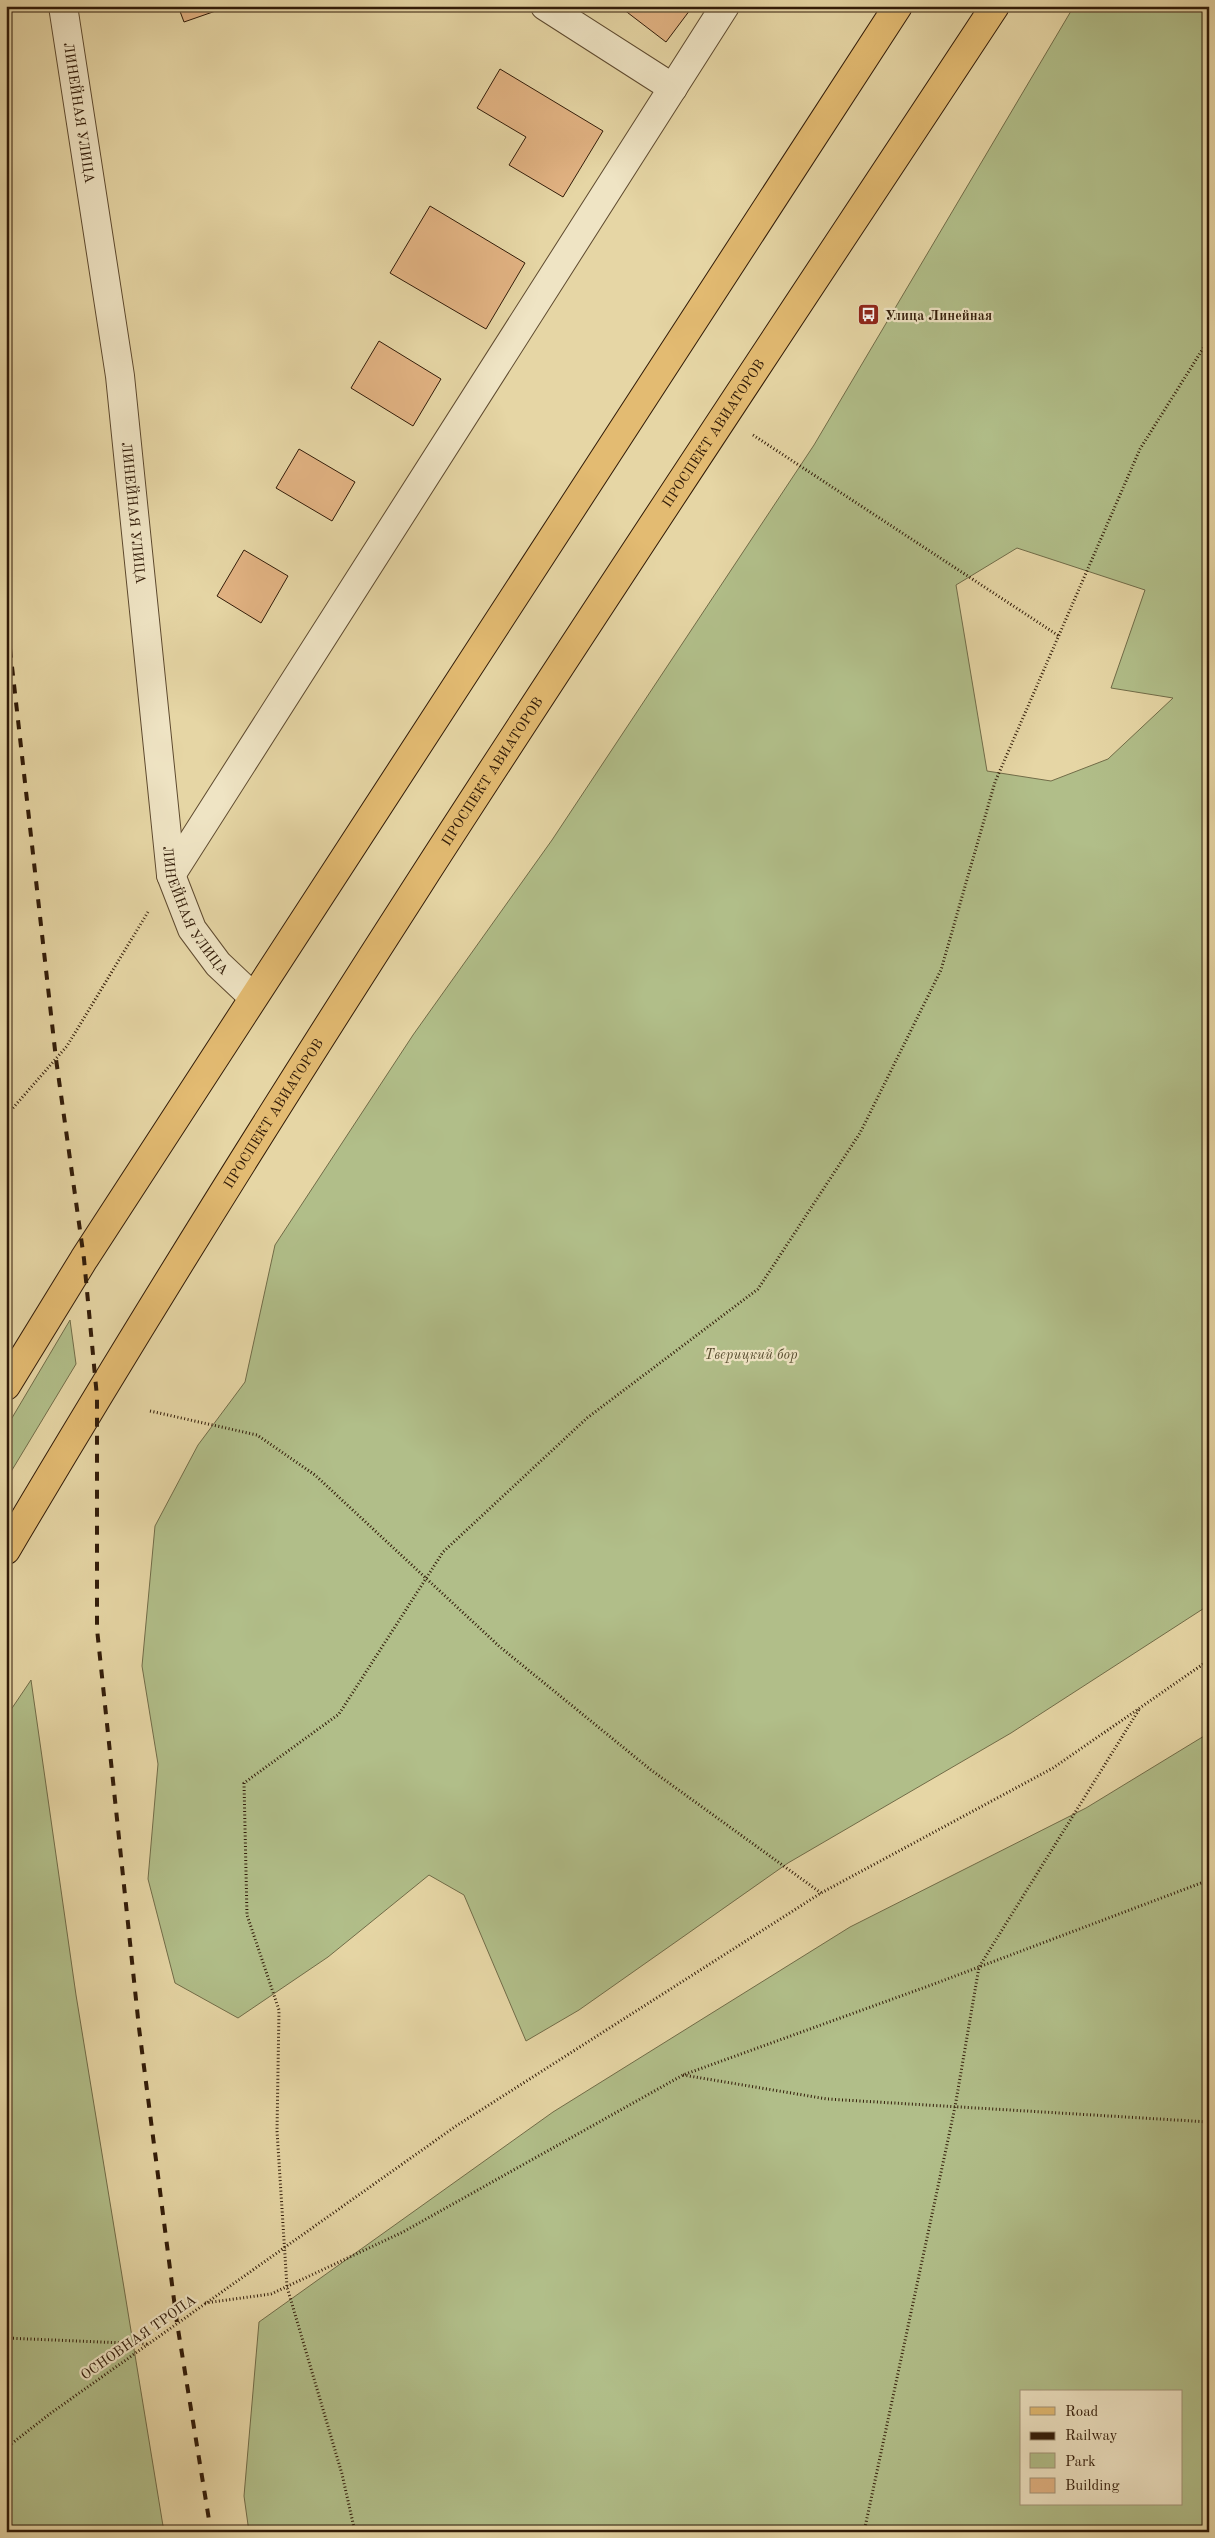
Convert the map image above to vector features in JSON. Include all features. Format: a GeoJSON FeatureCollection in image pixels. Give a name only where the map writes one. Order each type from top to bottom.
{"type":"FeatureCollection","features":[{"type":"Feature","properties":{"kind":"main road"},"geometry":{"type":"LineString","coordinates":[[6,1386],[84,1259],[253,997],[898,6]]}},
{"type":"Feature","properties":{"kind":"main road","name":"ПРОСПЕКТ АВИАТОРОВ"},"geometry":{"type":"LineString","coordinates":[[6,1550],[97,1397],[411,896],[995,6]]}},
{"type":"Feature","properties":{"kind":"street","name":"ЛИНЕЙНАЯ УЛИЦА"},"geometry":{"type":"LineString","coordinates":[[63,6],[120,376],[171,875],[192,930],[218,964],[253,997]]}},
{"type":"Feature","properties":{"kind":"street"},"geometry":{"type":"LineString","coordinates":[[545,6],[673,88]]}},
{"type":"Feature","properties":{"kind":"street"},"geometry":{"type":"LineString","coordinates":[[171,875],[725,6]]}},
{"type":"Feature","properties":{"kind":"path"},"geometry":{"type":"LineString","coordinates":[[355,2532],[342,2474],[287,2287],[277,2131],[279,2010],[247,1915],[244,1783],[339,1714],[443,1552],[587,1418],[758,1290],[860,1133],[941,970],[995,782],[1140,449],[1209,339]]}},
{"type":"Feature","properties":{"kind":"path"},"geometry":{"type":"LineString","coordinates":[[726,417],[1059,636]]}},
{"type":"Feature","properties":{"kind":"path"},"geometry":{"type":"LineString","coordinates":[[6,1116],[67,1046],[171,875]]}},
{"type":"Feature","properties":{"kind":"path"},"geometry":{"type":"LineString","coordinates":[[150,1411],[257,1435],[315,1475],[500,1647],[651,1770],[821,1893]]}},
{"type":"Feature","properties":{"kind":"path","name":"ОСНОВНАЯ ТРОПА"},"geometry":{"type":"LineString","coordinates":[[6,2448],[51,2412],[456,2126],[821,1893],[1053,1768],[1209,1660]]}},
{"type":"Feature","properties":{"kind":"path"},"geometry":{"type":"LineString","coordinates":[[864,2532],[954,2107],[979,1967],[1141,1707]]}},
{"type":"Feature","properties":{"kind":"path"},"geometry":{"type":"LineString","coordinates":[[205,2303],[271,2294],[404,2232],[683,2075],[979,1967],[1209,1880]]}},
{"type":"Feature","properties":{"kind":"path"},"geometry":{"type":"LineString","coordinates":[[683,2075],[827,2099],[1209,2122]]}},
{"type":"Feature","properties":{"kind":"path"},"geometry":{"type":"LineString","coordinates":[[6,2338],[148,2344]]}},
{"type":"Feature","properties":{"kind":"green space","name":"Тверицкий бор"},"geometry":{"type":"Polygon","coordinates":[[[1074,6],[1209,6],[1209,1605],[1011,1733],[788,1863],[579,2010],[526,2041],[464,1895],[429,1875],[328,1957],[238,2018],[175,1983],[148,1879],[158,1764],[142,1666],[155,1526],[198,1445],[245,1382],[275,1245],[413,1035],[552,840],[814,445],[1074,6]],[[1017,548],[956,585],[987,771],[1051,781],[1108,759],[1173,698],[1111,688],[1145,590],[1017,548]]]}},
{"type":"Feature","properties":{"kind":"green space"},"geometry":{"type":"Polygon","coordinates":[[[70,1320],[76,1364],[6,1480],[6,1428],[70,1320]]]}},
{"type":"Feature","properties":{"kind":"green space"},"geometry":{"type":"Polygon","coordinates":[[[31,1680],[76,1995],[164,2532],[6,2532],[6,1717],[31,1680]]]}},
{"type":"Feature","properties":{"kind":"green space"},"geometry":{"type":"Polygon","coordinates":[[[1209,1733],[1209,2532],[249,2532],[244,2496],[259,2322],[553,2112],[850,1927],[1086,1808],[1209,1733]]]}},
{"type":"Feature","properties":{"kind":"building"},"geometry":{"type":"Polygon","coordinates":[[[178,6],[230,6],[184,22],[178,6]]]}},
{"type":"Feature","properties":{"kind":"building"},"geometry":{"type":"Polygon","coordinates":[[[619,6],[693,6],[666,42],[619,6]]]}},
{"type":"Feature","properties":{"kind":"building"},"geometry":{"type":"Polygon","coordinates":[[[500,69],[603,131],[563,197],[509,165],[526,137],[477,108],[500,69]]]}},
{"type":"Feature","properties":{"kind":"building"},"geometry":{"type":"Polygon","coordinates":[[[430,206],[525,263],[486,329],[390,273],[430,206]]]}},
{"type":"Feature","properties":{"kind":"building"},"geometry":{"type":"Polygon","coordinates":[[[379,341],[441,379],[413,426],[351,388],[379,341]]]}},
{"type":"Feature","properties":{"kind":"building"},"geometry":{"type":"Polygon","coordinates":[[[299,449],[355,482],[332,521],[276,488],[299,449]]]}},
{"type":"Feature","properties":{"kind":"building"},"geometry":{"type":"Polygon","coordinates":[[[244,550],[288,576],[261,623],[217,596],[244,550]]]}},
{"type":"Feature","properties":{"kind":"railway"},"geometry":{"type":"LineString","coordinates":[[6,613],[56,1059],[84,1259],[97,1397],[97,1629],[139,2028],[177,2323],[211,2532]]}},
{"type":"Feature","properties":{"kind":"place","name":"Улица Линейная"},"geometry":{"type":"Point","coordinates":[869,315]}}]}
